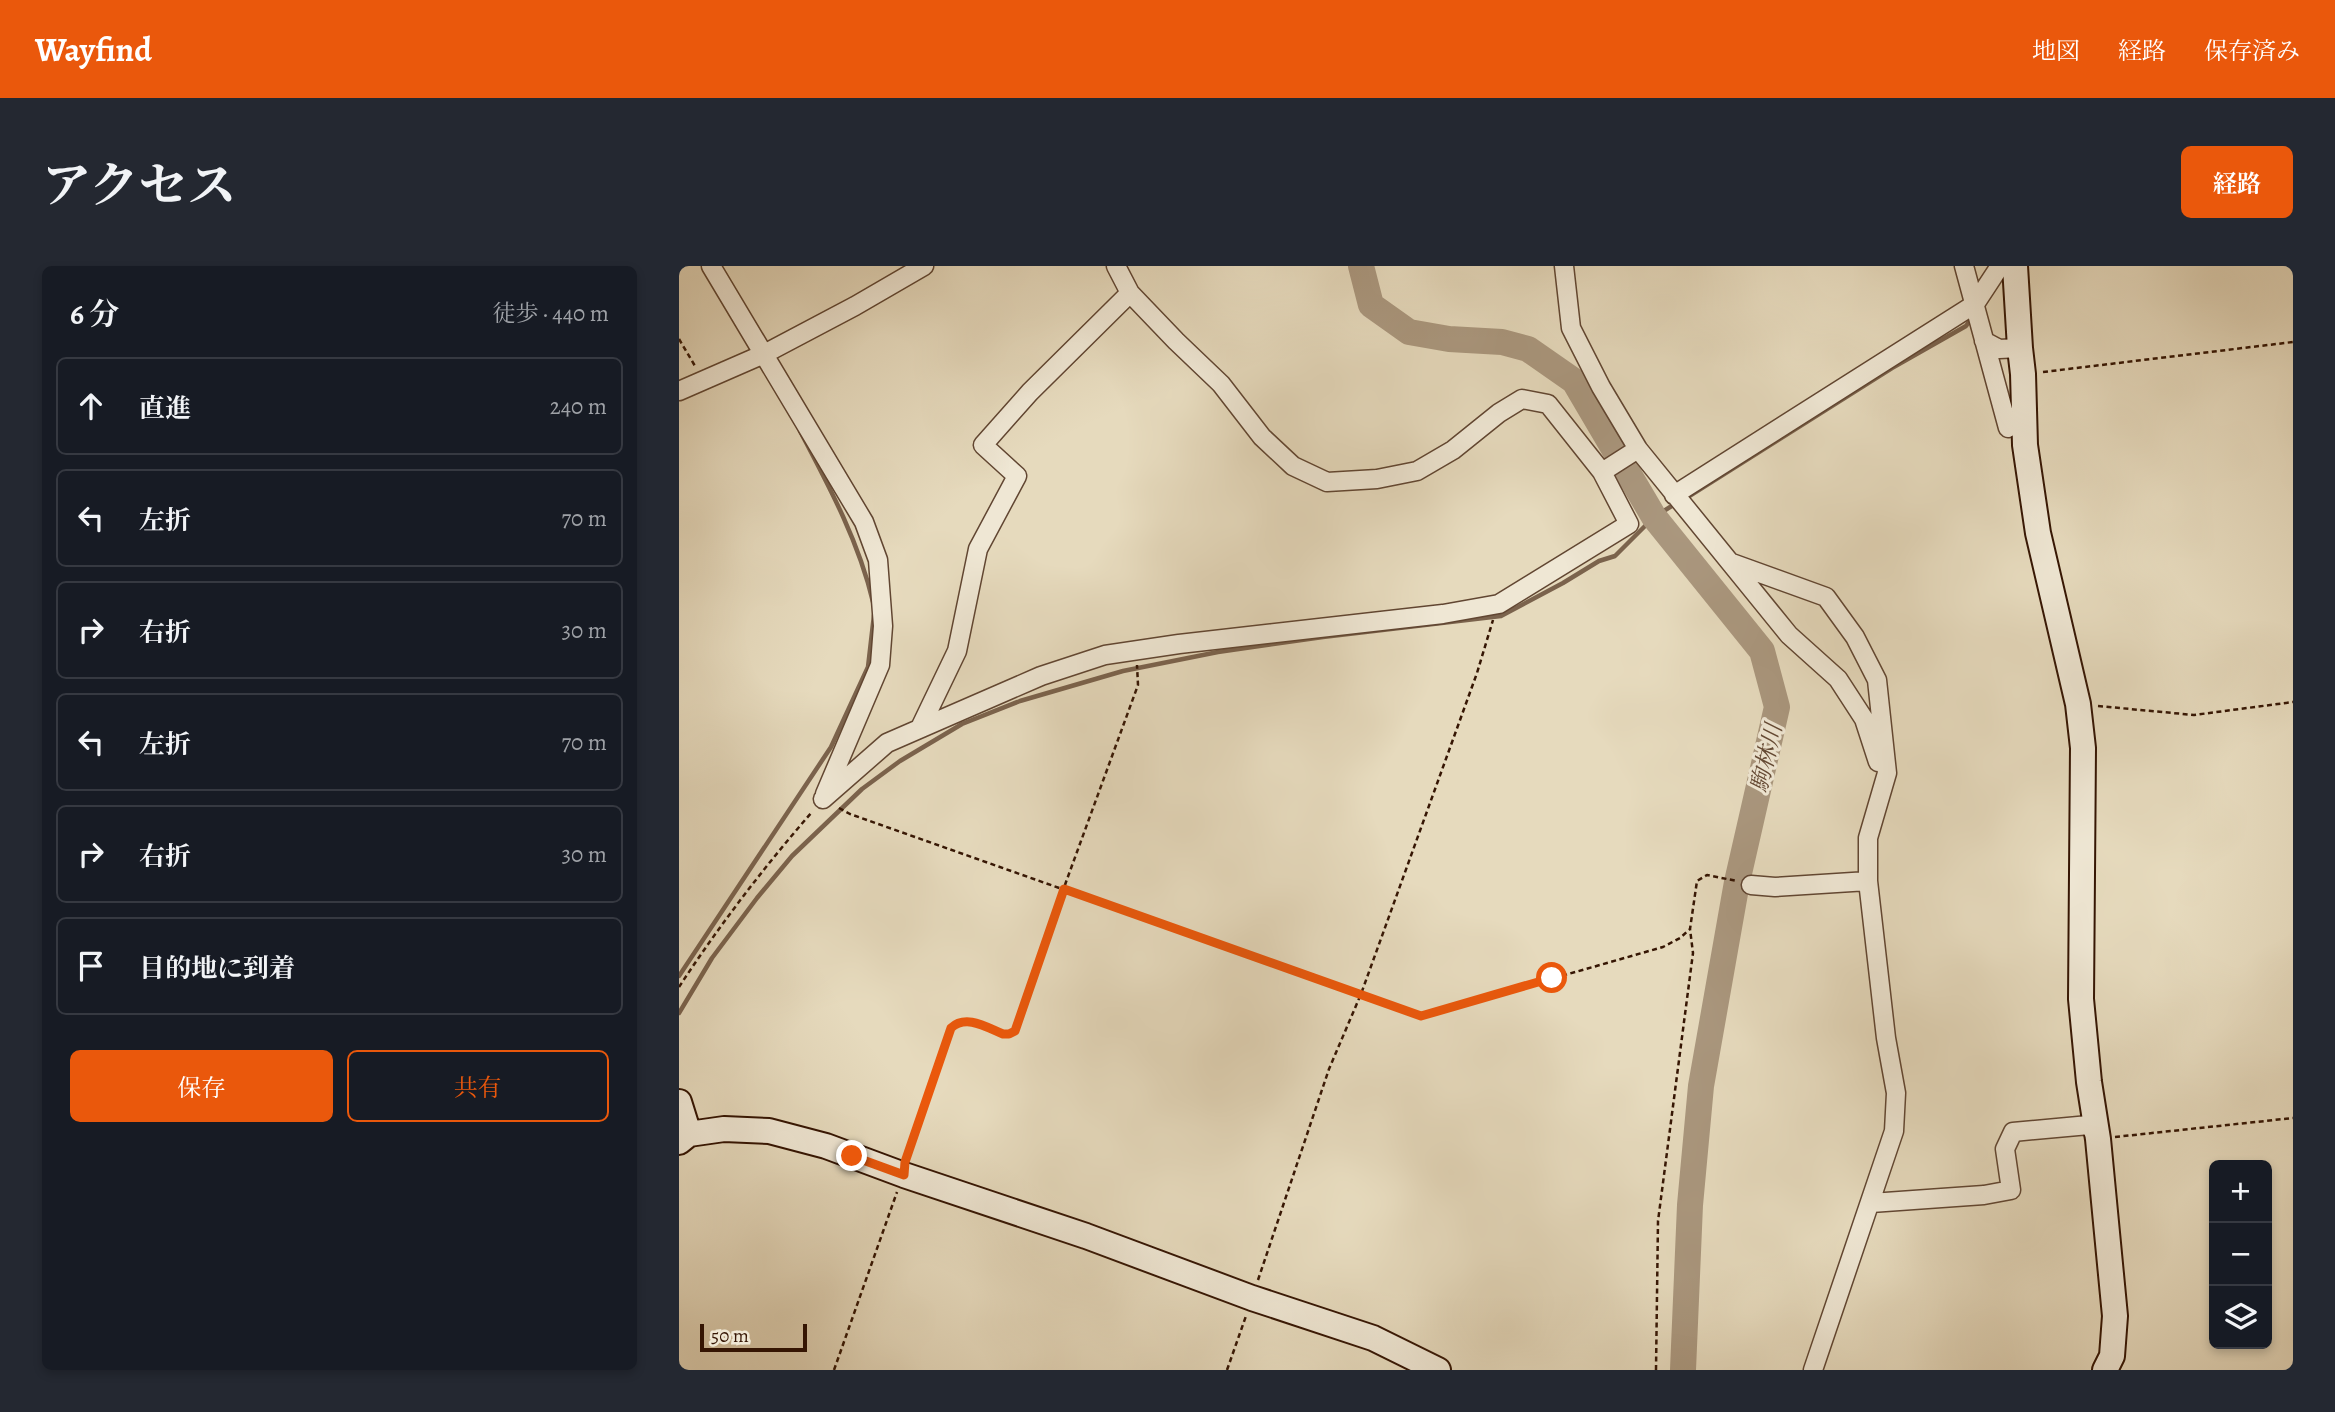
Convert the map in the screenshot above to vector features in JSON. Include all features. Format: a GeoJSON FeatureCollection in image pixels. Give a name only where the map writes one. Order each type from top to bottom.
{"type":"FeatureCollection","features":[{"type":"Feature","properties":{"kind":"street"},"geometry":{"type":"LineString","coordinates":[[711,266],[864,522],[878,560],[883,626],[880,665],[823,799]]}},
{"type":"Feature","properties":{"kind":"street"},"geometry":{"type":"LineString","coordinates":[[679,391],[764,354],[924,266]]}},
{"type":"Feature","properties":{"kind":"street"},"geometry":{"type":"LineString","coordinates":[[823,799],[887,743],[1041,676],[1105,655],[1443,614],[1499,604],[1629,524],[1602,472],[1548,404],[1522,399],[1499,413],[1453,450],[1416,471],[1377,479],[1327,482],[1293,466],[1262,436],[1221,384],[1130,293],[1116,266]]}},
{"type":"Feature","properties":{"kind":"street"},"geometry":{"type":"LineString","coordinates":[[1564,266],[1571,328],[1601,387],[1638,449],[1789,635],[1837,679],[1864,719],[1878,757],[1878,804]]}},
{"type":"Feature","properties":{"kind":"street"},"geometry":{"type":"LineString","coordinates":[[1964,266],[2008,428]]}},
{"type":"Feature","properties":{"kind":"street"},"geometry":{"type":"LineString","coordinates":[[1674,495],[1975,304],[2000,266]]}},
{"type":"Feature","properties":{"kind":"street"},"geometry":{"type":"LineString","coordinates":[[2015,266],[2019,348],[2024,374],[2025,445],[2038,533],[2078,704],[2083,748],[2081,999],[2121,1370]]}},
{"type":"Feature","properties":{"kind":"street"},"geometry":{"type":"LineString","coordinates":[[920,728],[957,651],[978,549],[1017,476],[983,444],[1030,392],[1130,293]]}},
{"type":"Feature","properties":{"kind":"street"},"geometry":{"type":"LineString","coordinates":[[1984,341],[1999,349],[2019,348]]}},
{"type":"Feature","properties":{"kind":"street"},"geometry":{"type":"LineString","coordinates":[[1602,472],[1638,449]]}},
{"type":"Feature","properties":{"kind":"street"},"geometry":{"type":"LineString","coordinates":[[1732,563],[1826,597],[1855,637],[1877,680],[1887,773],[1868,838],[1868,881],[1886,1038],[1896,1093],[1894,1131],[1813,1370]]}},
{"type":"Feature","properties":{"kind":"street"},"geometry":{"type":"LineString","coordinates":[[1751,885],[1775,887],[1868,881]]}},
{"type":"Feature","properties":{"kind":"street"},"geometry":{"type":"LineString","coordinates":[[679,1102],[684,1138],[724,1129],[769,1131],[826,1146],[1086,1236],[1252,1298],[1373,1338],[1438,1370]]}},
{"type":"Feature","properties":{"kind":"street"},"geometry":{"type":"LineString","coordinates":[[1871,1203],[1984,1195],[2011,1190],[2005,1149],[2013,1132],[2089,1125],[2098,1139]]}},
{"type":"Feature","properties":{"kind":"street"},"geometry":{"type":"LineString","coordinates":[[2105,1370],[2112,1356],[2115,1316]]}},
{"type":"Feature","properties":{"kind":"path"},"geometry":{"type":"LineString","coordinates":[[679,339],[703,379]]}},
{"type":"Feature","properties":{"kind":"path"},"geometry":{"type":"LineString","coordinates":[[2024,374],[2293,342]]}},
{"type":"Feature","properties":{"kind":"path"},"geometry":{"type":"LineString","coordinates":[[1227,1370],[1329,1069],[1361,994],[1499,604]]}},
{"type":"Feature","properties":{"kind":"path"},"geometry":{"type":"LineString","coordinates":[[834,1370],[904,1175],[905,1162],[951,1028],[958,1021],[966,1020],[1003,1034],[1015,1031],[1138,685],[1139,675]]}},
{"type":"Feature","properties":{"kind":"path"},"geometry":{"type":"LineString","coordinates":[[2078,704],[2194,715],[2293,702]]}},
{"type":"Feature","properties":{"kind":"path"},"geometry":{"type":"LineString","coordinates":[[679,988],[702,951],[823,799],[851,814],[1421,1016],[1663,947],[1690,929]]}},
{"type":"Feature","properties":{"kind":"path"},"geometry":{"type":"LineString","coordinates":[[1656,1370],[1658,1221],[1693,953],[1690,929],[1697,881],[1707,875],[1751,885]]}},
{"type":"Feature","properties":{"kind":"path"},"geometry":{"type":"LineString","coordinates":[[2098,1139],[2293,1118]]}},
{"type":"Feature","properties":{"kind":"waterway","name":"駒林川"},"geometry":{"type":"LineString","coordinates":[[1361,266],[1371,305],[1409,332],[1449,339],[1502,342],[1528,349],[1574,381],[1654,517],[1762,651],[1777,707],[1737,882],[1701,1086],[1690,1205],[1683,1370]]}},
{"type":"Feature","properties":{"kind":"waterway"},"geometry":{"type":"LineString","coordinates":[[1683,500],[1892,368],[1966,326],[1973,316]]}},
{"type":"Feature","properties":{"kind":"waterway"},"geometry":{"type":"LineString","coordinates":[[800,431],[851,536],[873,602]]}},
{"type":"Feature","properties":{"kind":"waterway"},"geometry":{"type":"LineString","coordinates":[[679,1013],[712,958],[792,856],[862,789],[900,761],[962,724],[1020,701],[1123,671],[1218,652],[1501,616],[1599,561],[1615,556],[1654,517],[1675,504]]}},
{"type":"Feature","properties":{"kind":"waterway"},"geometry":{"type":"LineString","coordinates":[[679,976],[831,747],[868,667],[874,615]]}},
{"type":"Feature","properties":{"kind":"route"},"geometry":{"type":"LineString","coordinates":[[852,1156],[904,1175],[905,1162],[951,1028],[958,1021],[966,1020],[1003,1034],[1015,1031],[1064,889],[1421,1016],[1552,978]]}}]}
